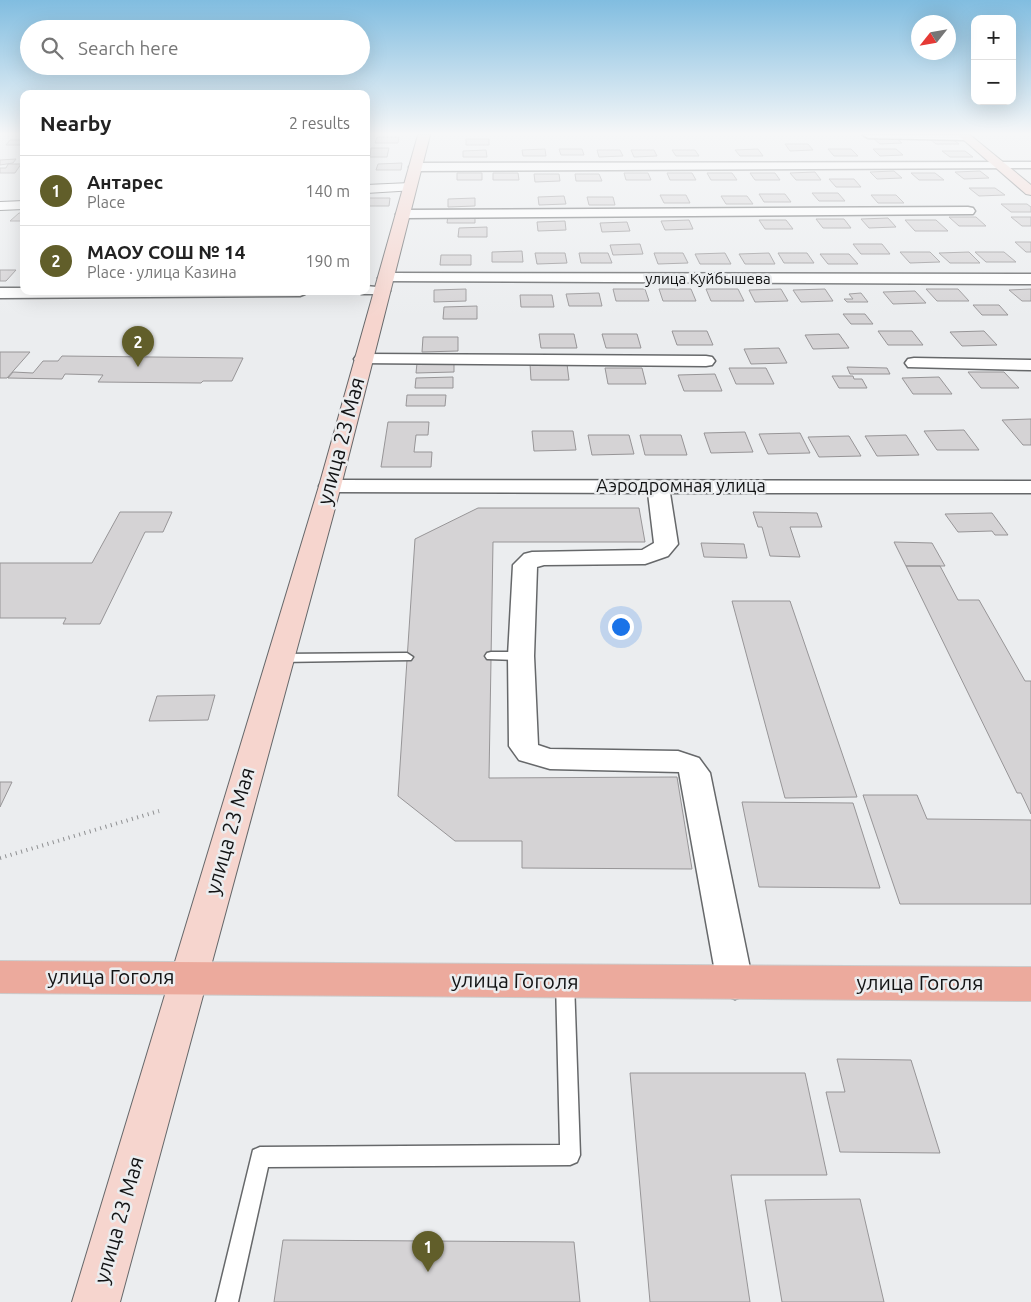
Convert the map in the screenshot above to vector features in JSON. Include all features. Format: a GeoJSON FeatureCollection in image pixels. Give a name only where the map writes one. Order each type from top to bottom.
{"type":"FeatureCollection","features":[{"type":"Feature","properties":{"kind":"main road","name":"улица 23 Мая"},"geometry":{"type":"LineString","coordinates":[[96,1302],[279,658],[330,486],[363,359],[378,287],[407,196]]}},
{"type":"Feature","properties":{"kind":"main road","name":"улица Гоголя"},"geometry":{"type":"LineString","coordinates":[[0,977],[1031,984]]}},
{"type":"Feature","properties":{"kind":"street"},"geometry":{"type":"LineString","coordinates":[[0,206],[20,205]]}},
{"type":"Feature","properties":{"kind":"street"},"geometry":{"type":"LineString","coordinates":[[403,214],[968,211]]}},
{"type":"Feature","properties":{"kind":"street","name":"улица Куйбышева"},"geometry":{"type":"LineString","coordinates":[[378,287],[1031,279]]}},
{"type":"Feature","properties":{"kind":"street"},"geometry":{"type":"LineString","coordinates":[[0,293],[20,293]]}},
{"type":"Feature","properties":{"kind":"street","name":"улица 23 Мая"},"geometry":{"type":"LineString","coordinates":[[363,359],[706,361]]}},
{"type":"Feature","properties":{"kind":"street"},"geometry":{"type":"LineString","coordinates":[[914,363],[1031,366]]}},
{"type":"Feature","properties":{"kind":"street","name":"Аэродромная улица"},"geometry":{"type":"LineString","coordinates":[[330,486],[1031,487]]}},
{"type":"Feature","properties":{"kind":"street"},"geometry":{"type":"LineString","coordinates":[[658,486],[666,544],[660,552],[645,557],[532,559],[525,565],[521,656],[524,746],[529,753],[550,759],[678,761],[689,765],[696,774],[735,983]]}},
{"type":"Feature","properties":{"kind":"lane"},"geometry":{"type":"LineString","coordinates":[[491,656],[521,656]]}},
{"type":"Feature","properties":{"kind":"lane"},"geometry":{"type":"LineString","coordinates":[[279,658],[407,657]]}},
{"type":"Feature","properties":{"kind":"lane"},"geometry":{"type":"LineString","coordinates":[[227,1302],[260,1157],[570,1155],[565,982]]}},
{"type":"Feature","properties":{"kind":"path"},"geometry":{"type":"LineString","coordinates":[[0,858],[159,811]]}},
{"type":"Feature","properties":{"kind":"building"},"geometry":{"type":"Polygon","coordinates":[[[564,196],[566,204],[539,205],[538,197],[564,196]]]}},
{"type":"Feature","properties":{"kind":"building"},"geometry":{"type":"Polygon","coordinates":[[[660,196],[686,196],[690,203],[664,203],[660,196]]]}},
{"type":"Feature","properties":{"kind":"building"},"geometry":{"type":"Polygon","coordinates":[[[721,196],[747,196],[753,204],[726,204],[721,196]]]}},
{"type":"Feature","properties":{"kind":"building"},"geometry":{"type":"Polygon","coordinates":[[[760,196],[786,196],[791,202],[764,202],[760,196]]]}},
{"type":"Feature","properties":{"kind":"building"},"geometry":{"type":"Polygon","coordinates":[[[814,196],[840,196],[845,201],[819,201],[814,196]]]}},
{"type":"Feature","properties":{"kind":"building"},"geometry":{"type":"Polygon","coordinates":[[[872,196],[897,196],[904,203],[878,203],[872,196]]]}},
{"type":"Feature","properties":{"kind":"building"},"geometry":{"type":"Polygon","coordinates":[[[587,197],[613,197],[615,205],[589,205],[587,197]]]}},
{"type":"Feature","properties":{"kind":"building"},"geometry":{"type":"Polygon","coordinates":[[[370,198],[390,198],[389,206],[370,206],[370,198]]]}},
{"type":"Feature","properties":{"kind":"building"},"geometry":{"type":"Polygon","coordinates":[[[475,198],[475,206],[448,207],[448,199],[475,198]]]}},
{"type":"Feature","properties":{"kind":"building"},"geometry":{"type":"Polygon","coordinates":[[[1001,204],[1027,204],[1031,207],[1031,212],[1011,212],[1001,204]]]}},
{"type":"Feature","properties":{"kind":"building"},"geometry":{"type":"Polygon","coordinates":[[[19,213],[20,213],[20,221],[10,221],[19,213]]]}},
{"type":"Feature","properties":{"kind":"building"},"geometry":{"type":"Polygon","coordinates":[[[475,214],[475,223],[447,223],[448,215],[475,214]]]}},
{"type":"Feature","properties":{"kind":"building"},"geometry":{"type":"Polygon","coordinates":[[[949,217],[976,217],[986,226],[959,226],[949,217]]]}},
{"type":"Feature","properties":{"kind":"building"},"geometry":{"type":"Polygon","coordinates":[[[1011,217],[1031,217],[1031,226],[1022,226],[1011,217]]]}},
{"type":"Feature","properties":{"kind":"building"},"geometry":{"type":"Polygon","coordinates":[[[888,218],[896,227],[869,228],[861,219],[888,218]]]}},
{"type":"Feature","properties":{"kind":"building"},"geometry":{"type":"Polygon","coordinates":[[[816,219],[844,219],[851,228],[823,228],[816,219]]]}},
{"type":"Feature","properties":{"kind":"building"},"geometry":{"type":"Polygon","coordinates":[[[689,220],[693,229],[665,230],[661,221],[689,220]]]}},
{"type":"Feature","properties":{"kind":"building"},"geometry":{"type":"Polygon","coordinates":[[[759,220],[786,220],[793,229],[765,229],[759,220]]]}},
{"type":"Feature","properties":{"kind":"building"},"geometry":{"type":"Polygon","coordinates":[[[905,220],[936,220],[948,231],[915,231],[905,220]]]}},
{"type":"Feature","properties":{"kind":"building"},"geometry":{"type":"Polygon","coordinates":[[[565,221],[566,230],[538,231],[537,222],[565,221]]]}},
{"type":"Feature","properties":{"kind":"building"},"geometry":{"type":"Polygon","coordinates":[[[627,222],[630,231],[602,232],[600,223],[627,222]]]}},
{"type":"Feature","properties":{"kind":"building"},"geometry":{"type":"Polygon","coordinates":[[[487,227],[487,237],[458,237],[459,228],[487,227]]]}},
{"type":"Feature","properties":{"kind":"building"},"geometry":{"type":"Polygon","coordinates":[[[1015,242],[1031,242],[1031,252],[1026,252],[1015,242]]]}},
{"type":"Feature","properties":{"kind":"building"},"geometry":{"type":"Polygon","coordinates":[[[640,244],[643,254],[613,255],[610,245],[640,244]]]}},
{"type":"Feature","properties":{"kind":"building"},"geometry":{"type":"Polygon","coordinates":[[[853,244],[882,244],[890,254],[861,254],[853,244]]]}},
{"type":"Feature","properties":{"kind":"building"},"geometry":{"type":"Polygon","coordinates":[[[522,251],[523,262],[492,262],[492,252],[522,251]]]}},
{"type":"Feature","properties":{"kind":"building"},"geometry":{"type":"Polygon","coordinates":[[[900,252],[930,252],[940,262],[910,263],[900,252]]]}},
{"type":"Feature","properties":{"kind":"building"},"geometry":{"type":"Polygon","coordinates":[[[969,252],[980,263],[950,263],[939,253],[969,252]]]}},
{"type":"Feature","properties":{"kind":"building"},"geometry":{"type":"Polygon","coordinates":[[[975,252],[1004,252],[1016,262],[986,262],[975,252]]]}},
{"type":"Feature","properties":{"kind":"building"},"geometry":{"type":"Polygon","coordinates":[[[535,253],[565,253],[567,263],[537,264],[535,253]]]}},
{"type":"Feature","properties":{"kind":"building"},"geometry":{"type":"Polygon","coordinates":[[[579,253],[608,253],[612,263],[581,263],[579,253]]]}},
{"type":"Feature","properties":{"kind":"building"},"geometry":{"type":"Polygon","coordinates":[[[654,253],[683,253],[688,263],[658,264],[654,253]]]}},
{"type":"Feature","properties":{"kind":"building"},"geometry":{"type":"Polygon","coordinates":[[[725,253],[731,264],[700,264],[695,254],[725,253]]]}},
{"type":"Feature","properties":{"kind":"building"},"geometry":{"type":"Polygon","coordinates":[[[769,253],[775,264],[745,264],[739,254],[769,253]]]}},
{"type":"Feature","properties":{"kind":"building"},"geometry":{"type":"Polygon","coordinates":[[[778,253],[807,253],[814,263],[784,263],[778,253]]]}},
{"type":"Feature","properties":{"kind":"building"},"geometry":{"type":"Polygon","coordinates":[[[820,254],[849,254],[858,264],[828,264],[820,254]]]}},
{"type":"Feature","properties":{"kind":"building"},"geometry":{"type":"Polygon","coordinates":[[[441,255],[471,255],[471,265],[440,265],[441,255]]]}},
{"type":"Feature","properties":{"kind":"building"},"geometry":{"type":"Polygon","coordinates":[[[0,270],[16,270],[6,281],[0,281],[0,270]]]}},
{"type":"Feature","properties":{"kind":"building"},"geometry":{"type":"Polygon","coordinates":[[[466,289],[466,301],[434,302],[434,290],[466,289]]]}},
{"type":"Feature","properties":{"kind":"building"},"geometry":{"type":"Polygon","coordinates":[[[613,289],[645,289],[649,301],[616,301],[613,289]]]}},
{"type":"Feature","properties":{"kind":"building"},"geometry":{"type":"Polygon","coordinates":[[[659,289],[691,289],[696,301],[663,301],[659,289]]]}},
{"type":"Feature","properties":{"kind":"building"},"geometry":{"type":"Polygon","coordinates":[[[706,289],[738,289],[744,301],[711,301],[706,289]]]}},
{"type":"Feature","properties":{"kind":"building"},"geometry":{"type":"Polygon","coordinates":[[[781,289],[788,301],[755,302],[749,290],[781,289]]]}},
{"type":"Feature","properties":{"kind":"building"},"geometry":{"type":"Polygon","coordinates":[[[825,289],[833,301],[801,302],[793,290],[825,289]]]}},
{"type":"Feature","properties":{"kind":"building"},"geometry":{"type":"Polygon","coordinates":[[[926,289],[958,289],[969,301],[937,301],[926,289]]]}},
{"type":"Feature","properties":{"kind":"building"},"geometry":{"type":"Polygon","coordinates":[[[1031,289],[1031,301],[1022,301],[1009,290],[1031,289]]]}},
{"type":"Feature","properties":{"kind":"building"},"geometry":{"type":"Polygon","coordinates":[[[915,291],[926,303],[893,304],[883,292],[915,291]]]}},
{"type":"Feature","properties":{"kind":"building"},"geometry":{"type":"Polygon","coordinates":[[[599,293],[602,306],[569,306],[566,294],[599,293]]]}},
{"type":"Feature","properties":{"kind":"building"},"geometry":{"type":"Polygon","coordinates":[[[861,293],[868,302],[847,302],[844,299],[853,299],[849,294],[861,293]]]}},
{"type":"Feature","properties":{"kind":"building"},"geometry":{"type":"Polygon","coordinates":[[[520,295],[552,295],[554,307],[521,307],[520,295]]]}},
{"type":"Feature","properties":{"kind":"building"},"geometry":{"type":"Polygon","coordinates":[[[973,305],[999,305],[1008,315],[982,315],[973,305]]]}},
{"type":"Feature","properties":{"kind":"building"},"geometry":{"type":"Polygon","coordinates":[[[477,306],[477,319],[443,319],[444,307],[477,306]]]}},
{"type":"Feature","properties":{"kind":"building"},"geometry":{"type":"Polygon","coordinates":[[[843,314],[865,314],[873,324],[851,324],[843,314]]]}},
{"type":"Feature","properties":{"kind":"building"},"geometry":{"type":"Polygon","coordinates":[[[672,331],[707,331],[713,345],[677,345],[672,331]]]}},
{"type":"Feature","properties":{"kind":"building"},"geometry":{"type":"Polygon","coordinates":[[[878,331],[912,331],[923,345],[888,345],[878,331]]]}},
{"type":"Feature","properties":{"kind":"building"},"geometry":{"type":"Polygon","coordinates":[[[984,331],[997,345],[962,346],[950,332],[984,331]]]}},
{"type":"Feature","properties":{"kind":"building"},"geometry":{"type":"Polygon","coordinates":[[[539,334],[574,334],[577,348],[541,348],[539,334]]]}},
{"type":"Feature","properties":{"kind":"building"},"geometry":{"type":"Polygon","coordinates":[[[602,334],[637,334],[641,348],[606,348],[602,334]]]}},
{"type":"Feature","properties":{"kind":"building"},"geometry":{"type":"Polygon","coordinates":[[[839,334],[849,348],[813,349],[805,335],[839,334]]]}},
{"type":"Feature","properties":{"kind":"building"},"geometry":{"type":"Polygon","coordinates":[[[423,337],[458,337],[458,351],[422,352],[423,337]]]}},
{"type":"Feature","properties":{"kind":"building"},"geometry":{"type":"Polygon","coordinates":[[[779,348],[787,363],[751,364],[744,349],[779,348]]]}},
{"type":"Feature","properties":{"kind":"building"},"geometry":{"type":"Polygon","coordinates":[[[0,352],[30,352],[7,378],[0,378],[0,352]]]}},
{"type":"Feature","properties":{"kind":"building"},"geometry":{"type":"Polygon","coordinates":[[[62,356],[243,358],[232,381],[203,381],[201,383],[98,382],[103,375],[65,374],[62,379],[8,378],[13,372],[33,373],[43,361],[58,361],[62,356]]]}},
{"type":"Feature","properties":{"kind":"building"},"geometry":{"type":"Polygon","coordinates":[[[454,362],[454,372],[416,373],[417,363],[454,362]]]}},
{"type":"Feature","properties":{"kind":"building"},"geometry":{"type":"Polygon","coordinates":[[[530,364],[567,364],[569,380],[531,380],[530,364]]]}},
{"type":"Feature","properties":{"kind":"building"},"geometry":{"type":"Polygon","coordinates":[[[847,367],[887,368],[890,374],[850,374],[847,367]]]}},
{"type":"Feature","properties":{"kind":"building"},"geometry":{"type":"Polygon","coordinates":[[[605,368],[642,368],[646,384],[608,384],[605,368]]]}},
{"type":"Feature","properties":{"kind":"building"},"geometry":{"type":"Polygon","coordinates":[[[729,368],[766,368],[774,384],[736,384],[729,368]]]}},
{"type":"Feature","properties":{"kind":"building"},"geometry":{"type":"Polygon","coordinates":[[[968,372],[1004,372],[1019,388],[981,388],[968,372]]]}},
{"type":"Feature","properties":{"kind":"building"},"geometry":{"type":"Polygon","coordinates":[[[715,374],[722,391],[684,391],[678,375],[715,374]]]}},
{"type":"Feature","properties":{"kind":"building"},"geometry":{"type":"Polygon","coordinates":[[[832,376],[853,376],[854,379],[862,379],[867,388],[839,388],[832,376]]]}},
{"type":"Feature","properties":{"kind":"building"},"geometry":{"type":"Polygon","coordinates":[[[453,377],[453,388],[415,388],[416,378],[453,377]]]}},
{"type":"Feature","properties":{"kind":"building"},"geometry":{"type":"Polygon","coordinates":[[[939,377],[952,394],[913,394],[902,378],[939,377]]]}},
{"type":"Feature","properties":{"kind":"building"},"geometry":{"type":"Polygon","coordinates":[[[407,395],[446,395],[445,406],[406,406],[407,395]]]}},
{"type":"Feature","properties":{"kind":"building"},"geometry":{"type":"Polygon","coordinates":[[[1031,419],[1031,445],[1023,445],[1002,420],[1031,419]]]}},
{"type":"Feature","properties":{"kind":"building"},"geometry":{"type":"Polygon","coordinates":[[[388,422],[429,422],[428,435],[416,435],[414,452],[432,452],[431,467],[381,467],[388,422]]]}},
{"type":"Feature","properties":{"kind":"building"},"geometry":{"type":"Polygon","coordinates":[[[964,430],[979,450],[937,450],[924,431],[964,430]]]}},
{"type":"Feature","properties":{"kind":"building"},"geometry":{"type":"Polygon","coordinates":[[[532,431],[573,431],[576,450],[534,451],[532,431]]]}},
{"type":"Feature","properties":{"kind":"building"},"geometry":{"type":"Polygon","coordinates":[[[745,432],[753,452],[711,453],[704,433],[745,432]]]}},
{"type":"Feature","properties":{"kind":"building"},"geometry":{"type":"Polygon","coordinates":[[[800,433],[810,453],[768,454],[759,434],[800,433]]]}},
{"type":"Feature","properties":{"kind":"building"},"geometry":{"type":"Polygon","coordinates":[[[588,435],[629,435],[634,454],[592,455],[588,435]]]}},
{"type":"Feature","properties":{"kind":"building"},"geometry":{"type":"Polygon","coordinates":[[[640,435],[681,435],[687,455],[645,455],[640,435]]]}},
{"type":"Feature","properties":{"kind":"building"},"geometry":{"type":"Polygon","coordinates":[[[906,435],[919,455],[877,456],[865,436],[906,435]]]}},
{"type":"Feature","properties":{"kind":"building"},"geometry":{"type":"Polygon","coordinates":[[[849,436],[861,456],[819,457],[808,437],[849,436]]]}},
{"type":"Feature","properties":{"kind":"building"},"geometry":{"type":"Polygon","coordinates":[[[478,508],[639,508],[645,542],[493,542],[489,778],[677,777],[692,869],[522,868],[522,841],[455,841],[398,796],[415,539],[478,508]]]}},
{"type":"Feature","properties":{"kind":"building"},"geometry":{"type":"Polygon","coordinates":[[[120,512],[172,512],[163,532],[145,532],[100,624],[63,624],[66,618],[0,618],[0,563],[92,563],[120,512]]]}},
{"type":"Feature","properties":{"kind":"building"},"geometry":{"type":"Polygon","coordinates":[[[753,512],[817,513],[822,527],[790,527],[800,557],[770,556],[762,527],[758,527],[753,512]]]}},
{"type":"Feature","properties":{"kind":"building"},"geometry":{"type":"Polygon","coordinates":[[[992,513],[1008,535],[995,535],[992,531],[958,532],[945,514],[992,513]]]}},
{"type":"Feature","properties":{"kind":"building"},"geometry":{"type":"Polygon","coordinates":[[[894,542],[932,543],[945,566],[906,566],[894,542]]]}},
{"type":"Feature","properties":{"kind":"building"},"geometry":{"type":"Polygon","coordinates":[[[701,543],[744,544],[747,558],[704,557],[701,543]]]}},
{"type":"Feature","properties":{"kind":"building"},"geometry":{"type":"Polygon","coordinates":[[[906,566],[940,566],[958,600],[979,600],[1025,681],[1031,681],[1031,814],[1021,793],[1017,793],[906,566]]]}},
{"type":"Feature","properties":{"kind":"building"},"geometry":{"type":"Polygon","coordinates":[[[732,601],[790,601],[857,797],[785,798],[732,601]]]}},
{"type":"Feature","properties":{"kind":"building"},"geometry":{"type":"Polygon","coordinates":[[[215,695],[208,720],[149,721],[157,696],[215,695]]]}},
{"type":"Feature","properties":{"kind":"building"},"geometry":{"type":"Polygon","coordinates":[[[0,782],[12,782],[0,807],[0,782]]]}},
{"type":"Feature","properties":{"kind":"building"},"geometry":{"type":"Polygon","coordinates":[[[863,795],[917,795],[927,819],[1031,820],[1031,904],[900,904],[863,795]]]}},
{"type":"Feature","properties":{"kind":"building"},"geometry":{"type":"Polygon","coordinates":[[[742,802],[853,803],[880,888],[759,887],[742,802]]]}},
{"type":"Feature","properties":{"kind":"building"},"geometry":{"type":"Polygon","coordinates":[[[837,1059],[911,1060],[940,1153],[840,1152],[826,1092],[845,1092],[837,1059]]]}},
{"type":"Feature","properties":{"kind":"building"},"geometry":{"type":"Polygon","coordinates":[[[630,1073],[805,1073],[827,1175],[731,1175],[750,1302],[650,1302],[630,1073]]]}},
{"type":"Feature","properties":{"kind":"building"},"geometry":{"type":"Polygon","coordinates":[[[860,1199],[884,1302],[782,1302],[765,1200],[860,1199]]]}},
{"type":"Feature","properties":{"kind":"building"},"geometry":{"type":"Polygon","coordinates":[[[283,1240],[574,1242],[580,1302],[274,1302],[283,1240]]]}},
{"type":"Feature","properties":{"kind":"place","name":"МАОУ СОШ № 14"},"geometry":{"type":"Point","coordinates":[138,367]}},
{"type":"Feature","properties":{"kind":"place","name":"Антарес"},"geometry":{"type":"Point","coordinates":[428,1272]}}]}
